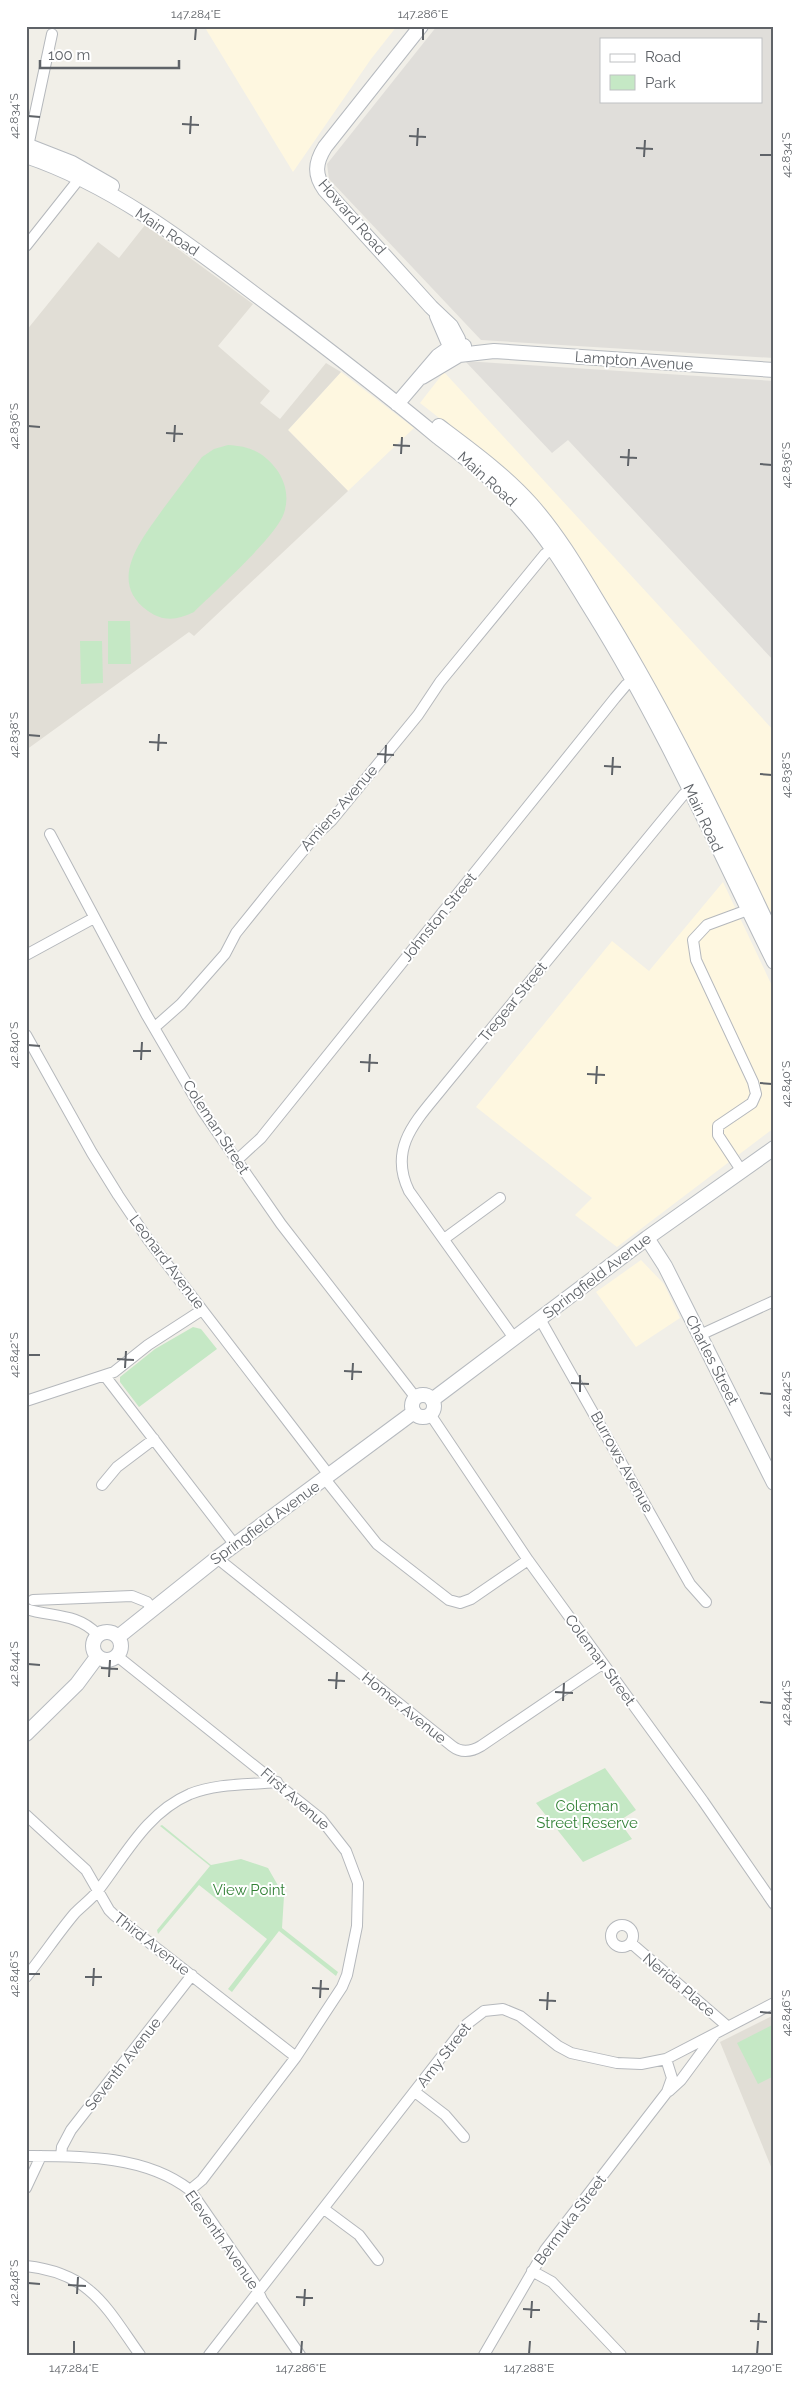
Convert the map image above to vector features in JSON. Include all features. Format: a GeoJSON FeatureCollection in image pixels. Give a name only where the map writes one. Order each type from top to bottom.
{"type":"FeatureCollection","features":[{"type":"Feature","properties":{"kind":"street","name":"Howard Road"},"geometry":{"type":"LineString","coordinates":[[421,26],[326,147],[320,156],[316,170],[318,180],[325,190],[431,307],[448,322],[458,336],[456,350]]}},
{"type":"Feature","properties":{"kind":"street"},"geometry":{"type":"LineString","coordinates":[[27,150],[52,34]]}},
{"type":"Feature","properties":{"kind":"street","name":"Main Road"},"geometry":{"type":"LineString","coordinates":[[27,150],[83,174],[181,240],[400,401],[499,486],[556,546],[638,678],[694,786],[753,907],[774,962]]}},
{"type":"Feature","properties":{"kind":"street"},"geometry":{"type":"LineString","coordinates":[[26,246],[83,174]]}},
{"type":"Feature","properties":{"kind":"street","name":"Howard Road"},"geometry":{"type":"LineString","coordinates":[[431,307],[456,350]]}},
{"type":"Feature","properties":{"kind":"street"},"geometry":{"type":"LineString","coordinates":[[448,322],[488,349]]}},
{"type":"Feature","properties":{"kind":"street","name":"Lampton Avenue"},"geometry":{"type":"LineString","coordinates":[[456,350],[488,349],[774,370]]}},
{"type":"Feature","properties":{"kind":"street"},"geometry":{"type":"LineString","coordinates":[[400,401],[438,356],[456,350]]}},
{"type":"Feature","properties":{"kind":"street","name":"Amiens Avenue"},"geometry":{"type":"LineString","coordinates":[[156,1027],[182,1004],[225,954],[236,934],[273,887],[316,834],[338,813],[418,715],[440,682],[556,546]]}},
{"type":"Feature","properties":{"kind":"street","name":"Johnston Street"},"geometry":{"type":"LineString","coordinates":[[237,1160],[261,1138],[626,684],[638,678]]}},
{"type":"Feature","properties":{"kind":"street","name":"Tregear Street"},"geometry":{"type":"LineString","coordinates":[[514,1338],[405,1182],[401,1164],[406,1138],[446,1085],[694,786]]}},
{"type":"Feature","properties":{"kind":"street","name":"Coleman Street"},"geometry":{"type":"LineString","coordinates":[[50,834],[94,918],[190,1090],[281,1224],[416,1398]]}},
{"type":"Feature","properties":{"kind":"street"},"geometry":{"type":"LineString","coordinates":[[741,1170],[718,1135],[718,1126],[748,1106],[756,1094],[753,1082],[692,947],[693,940],[707,925],[753,907]]}},
{"type":"Feature","properties":{"kind":"street","name":"Main Road"},"geometry":{"type":"LineString","coordinates":[[753,907],[774,938]]}},
{"type":"Feature","properties":{"kind":"street"},"geometry":{"type":"LineString","coordinates":[[26,955],[94,918]]}},
{"type":"Feature","properties":{"kind":"street","name":"Leonard Avenue"},"geometry":{"type":"LineString","coordinates":[[26,1035],[92,1153],[118,1195],[377,1544],[449,1600],[460,1602],[471,1599],[528,1560]]}},
{"type":"Feature","properties":{"kind":"street","name":"Springfield Avenue"},"geometry":{"type":"LineString","coordinates":[[432,1400],[647,1238],[768,1151],[774,1144]]}},
{"type":"Feature","properties":{"kind":"street"},"geometry":{"type":"LineString","coordinates":[[444,1239],[500,1198]]}},
{"type":"Feature","properties":{"kind":"street","name":"Charles Street"},"geometry":{"type":"LineString","coordinates":[[647,1238],[665,1266],[774,1483]]}},
{"type":"Feature","properties":{"kind":"street"},"geometry":{"type":"LineString","coordinates":[[700,1335],[774,1300]]}},
{"type":"Feature","properties":{"kind":"street"},"geometry":{"type":"LineString","coordinates":[[26,1401],[106,1376],[148,1345],[202,1310]]}},
{"type":"Feature","properties":{"kind":"street","name":"Burrows Avenue"},"geometry":{"type":"LineString","coordinates":[[540,1319],[690,1584],[706,1602]]}},
{"type":"Feature","properties":{"kind":"street"},"geometry":{"type":"LineString","coordinates":[[106,1376],[235,1545]]}},
{"type":"Feature","properties":{"kind":"street"},"geometry":{"type":"LineString","coordinates":[[424,1395],[432,1400],[434,1409],[430,1414],[420,1416],[414,1412],[413,1403],[416,1398],[424,1395]]}},
{"type":"Feature","properties":{"kind":"street","name":"Springfield Avenue"},"geometry":{"type":"LineString","coordinates":[[118,1637],[217,1558],[414,1412]]}},
{"type":"Feature","properties":{"kind":"street","name":"Coleman Street"},"geometry":{"type":"LineString","coordinates":[[430,1414],[528,1560],[703,1801],[774,1904]]}},
{"type":"Feature","properties":{"kind":"street"},"geometry":{"type":"LineString","coordinates":[[102,1486],[117,1467],[154,1439]]}},
{"type":"Feature","properties":{"kind":"street","name":"Homer Avenue"},"geometry":{"type":"LineString","coordinates":[[217,1558],[452,1746],[462,1751],[474,1750],[481,1746],[602,1664]]}},
{"type":"Feature","properties":{"kind":"street"},"geometry":{"type":"LineString","coordinates":[[33,1600],[132,1596],[147,1602],[152,1608]]}},
{"type":"Feature","properties":{"kind":"street"},"geometry":{"type":"LineString","coordinates":[[26,1609],[67,1616],[81,1622],[97,1634],[110,1632],[118,1637],[121,1646],[117,1656],[109,1660],[97,1656],[92,1646],[97,1634]]}},
{"type":"Feature","properties":{"kind":"street"},"geometry":{"type":"LineString","coordinates":[[26,1734],[77,1684],[97,1656]]}},
{"type":"Feature","properties":{"kind":"street","name":"First Avenue"},"geometry":{"type":"LineString","coordinates":[[117,1656],[321,1819],[340,1841],[355,1872],[359,1893],[354,1946],[342,1987],[296,2057],[202,2180],[190,2190]]}},
{"type":"Feature","properties":{"kind":"street"},"geometry":{"type":"LineString","coordinates":[[26,1977],[76,1912],[98,1891],[148,1824],[168,1806],[191,1794],[207,1789],[239,1784],[277,1782]]}},
{"type":"Feature","properties":{"kind":"street","name":"Third Avenue"},"geometry":{"type":"LineString","coordinates":[[26,1814],[86,1870],[114,1915],[296,2057]]}},
{"type":"Feature","properties":{"kind":"street","name":"Nerida Place"},"geometry":{"type":"LineString","coordinates":[[631,1943],[728,2026]]}},
{"type":"Feature","properties":{"kind":"street","name":"Seventh Avenue"},"geometry":{"type":"LineString","coordinates":[[61,2156],[62,2147],[71,2130],[192,1975]]}},
{"type":"Feature","properties":{"kind":"street","name":"Amy Street"},"geometry":{"type":"LineString","coordinates":[[209,2355],[467,2024],[479,2014],[490,2009],[503,2009],[514,2012],[564,2050],[580,2056],[628,2064],[666,2059],[774,2002]]}},
{"type":"Feature","properties":{"kind":"street","name":"Bermuka Street"},"geometry":{"type":"LineString","coordinates":[[484,2355],[545,2250],[667,2092],[680,2080],[717,2031]]}},
{"type":"Feature","properties":{"kind":"street"},"geometry":{"type":"LineString","coordinates":[[666,2059],[672,2078],[667,2092]]}},
{"type":"Feature","properties":{"kind":"street"},"geometry":{"type":"LineString","coordinates":[[415,2092],[445,2115],[464,2137]]}},
{"type":"Feature","properties":{"kind":"street","name":"Eleventh Avenue"},"geometry":{"type":"LineString","coordinates":[[26,2156],[61,2156],[140,2164],[170,2177],[190,2190],[300,2355]]}},
{"type":"Feature","properties":{"kind":"street"},"geometry":{"type":"LineString","coordinates":[[26,2188],[41,2156]]}},
{"type":"Feature","properties":{"kind":"street"},"geometry":{"type":"LineString","coordinates":[[324,2208],[359,2235],[378,2260]]}},
{"type":"Feature","properties":{"kind":"street"},"geometry":{"type":"LineString","coordinates":[[26,2266],[54,2270],[90,2289],[142,2352]]}},
{"type":"Feature","properties":{"kind":"street"},"geometry":{"type":"LineString","coordinates":[[532,2271],[552,2282],[621,2355]]}},
{"type":"Feature","properties":{"kind":"shaded area"},"geometry":{"type":"Polygon","coordinates":[[[204,26],[397,26],[371,59],[293,172],[204,26]]]}},
{"type":"Feature","properties":{"kind":"shaded area"},"geometry":{"type":"Polygon","coordinates":[[[437,26],[774,26],[774,358],[481,340],[329,179],[327,164],[437,26]]]}},
{"type":"Feature","properties":{"kind":"shaded area"},"geometry":{"type":"Polygon","coordinates":[[[145,225],[253,304],[218,346],[270,391],[260,403],[280,419],[326,363],[341,372],[288,430],[348,491],[194,636],[189,632],[26,750],[26,331],[98,242],[119,258],[145,225]]]}},
{"type":"Feature","properties":{"kind":"shaded area"},"geometry":{"type":"Polygon","coordinates":[[[465,361],[774,381],[774,661],[568,440],[552,453],[465,361]]]}},
{"type":"Feature","properties":{"kind":"shaded area"},"geometry":{"type":"Polygon","coordinates":[[[341,372],[414,428],[348,491],[288,430],[341,372]]]}},
{"type":"Feature","properties":{"kind":"shaded area"},"geometry":{"type":"Polygon","coordinates":[[[444,372],[774,731],[774,920],[703,773],[569,545],[506,470],[420,403],[444,372]]]}},
{"type":"Feature","properties":{"kind":"shaded area"},"geometry":{"type":"Polygon","coordinates":[[[723,882],[774,990],[774,1128],[617,1247],[575,1215],[592,1198],[476,1107],[612,941],[649,971],[723,882]]]}},
{"type":"Feature","properties":{"kind":"shaded area"},"geometry":{"type":"Polygon","coordinates":[[[641,1260],[664,1284],[680,1318],[636,1347],[596,1292],[641,1260]]]}},
{"type":"Feature","properties":{"kind":"shaded area"},"geometry":{"type":"Polygon","coordinates":[[[774,2015],[774,2174],[720,2042],[774,2015]]]}},
{"type":"Feature","properties":{"kind":"green space"},"geometry":{"type":"Polygon","coordinates":[[[228,445],[243,447],[261,454],[277,470],[284,485],[286,496],[284,513],[279,523],[257,550],[194,612],[171,619],[154,615],[136,599],[130,587],[129,573],[132,560],[146,533],[202,457],[214,449],[228,445]]]}},
{"type":"Feature","properties":{"kind":"green space"},"geometry":{"type":"Polygon","coordinates":[[[108,621],[130,621],[131,664],[108,664],[108,621]]]}},
{"type":"Feature","properties":{"kind":"green space"},"geometry":{"type":"Polygon","coordinates":[[[80,641],[102,641],[103,683],[81,684],[80,641]]]}},
{"type":"Feature","properties":{"kind":"green space"},"geometry":{"type":"Polygon","coordinates":[[[193,1327],[201,1329],[217,1349],[139,1407],[120,1382],[120,1377],[155,1349],[193,1327]]]}},
{"type":"Feature","properties":{"kind":"green space","name":"Coleman Street Reserve"},"geometry":{"type":"Polygon","coordinates":[[[605,1768],[636,1810],[619,1821],[632,1839],[583,1862],[536,1803],[605,1768]]]}},
{"type":"Feature","properties":{"kind":"green space","name":"View Point"},"geometry":{"type":"Polygon","coordinates":[[[162,1825],[211,1865],[241,1859],[268,1868],[284,1896],[282,1928],[338,1972],[336,1976],[279,1931],[232,1992],[228,1989],[267,1939],[199,1885],[158,1934],[157,1930],[210,1866],[160,1826],[162,1825]]]}},
{"type":"Feature","properties":{"kind":"green space"},"geometry":{"type":"Polygon","coordinates":[[[774,2024],[774,2076],[758,2084],[737,2043],[774,2024]]]}}]}
